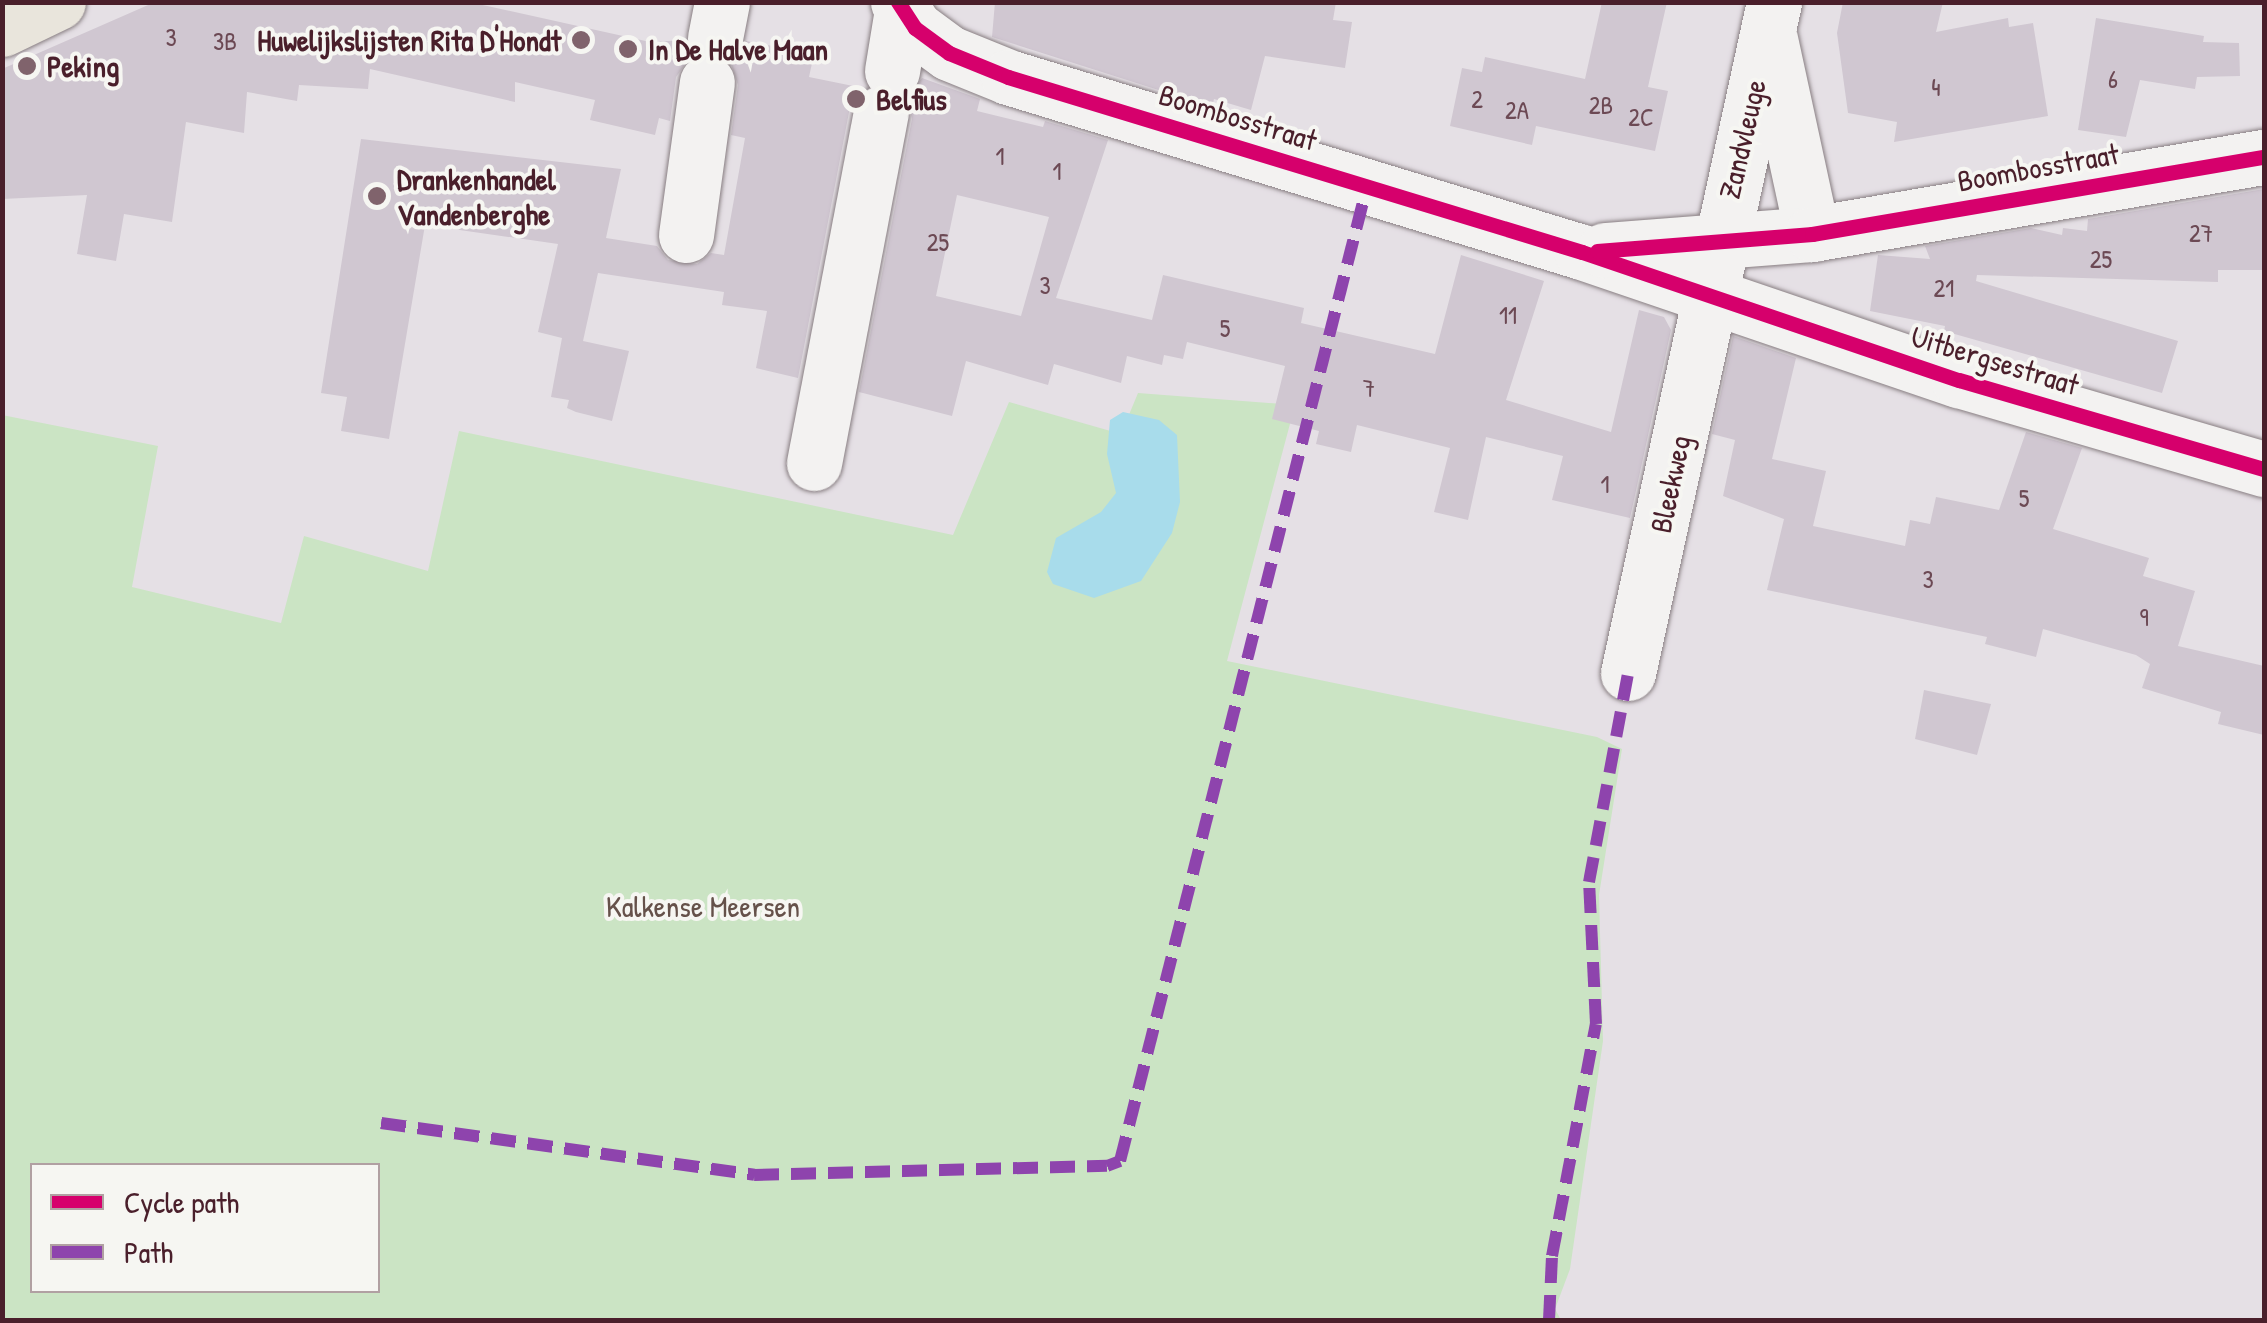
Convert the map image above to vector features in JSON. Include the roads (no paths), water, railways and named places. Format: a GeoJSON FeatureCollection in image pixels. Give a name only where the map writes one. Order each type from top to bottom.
{"type":"FeatureCollection","features":[{"type":"Feature","properties":{"kind":"main road"},"geometry":{"type":"LineString","coordinates":[[2,28],[58,2]]}},
{"type":"Feature","properties":{"kind":"street"},"geometry":{"type":"LineString","coordinates":[[814,464],[900,6]]}},
{"type":"Feature","properties":{"kind":"street","name":"Boombosstraat"},"geometry":{"type":"LineString","coordinates":[[900,6],[949,52],[1008,77],[1582,252],[1712,296]]}},
{"type":"Feature","properties":{"kind":"street","name":"Zandvleuge"},"geometry":{"type":"LineString","coordinates":[[1772,19],[1812,234]]}},
{"type":"Feature","properties":{"kind":"street","name":"Zandvleuge"},"geometry":{"type":"LineString","coordinates":[[1717,242],[1772,19]]}},
{"type":"Feature","properties":{"kind":"street"},"geometry":{"type":"LineString","coordinates":[[686,236],[714,41]]}},
{"type":"Feature","properties":{"kind":"street","name":"Boombosstraat"},"geometry":{"type":"LineString","coordinates":[[1582,252],[1812,234],[2264,157]]}},
{"type":"Feature","properties":{"kind":"street"},"geometry":{"type":"LineString","coordinates":[[1712,296],[1717,242]]}},
{"type":"Feature","properties":{"kind":"street","name":"Uitbergsestraat"},"geometry":{"type":"LineString","coordinates":[[1712,296],[1958,380],[2264,469]]}},
{"type":"Feature","properties":{"kind":"street","name":"Bleekweg"},"geometry":{"type":"LineString","coordinates":[[1628,673],[1712,296]]}},
{"type":"Feature","properties":{"kind":"water"},"geometry":{"type":"Polygon","coordinates":[[[1123,412],[1159,420],[1177,435],[1180,502],[1172,533],[1141,581],[1094,598],[1053,584],[1047,572],[1056,538],[1101,512],[1116,493],[1107,454],[1110,420],[1123,412]]]}},
{"type":"Feature","properties":{"kind":"place","name":"Huwelijkslijsten Rita D'Hondt"},"geometry":{"type":"Point","coordinates":[581,40]}},
{"type":"Feature","properties":{"kind":"place","name":"In De Halve Maan"},"geometry":{"type":"Point","coordinates":[628,49]}},
{"type":"Feature","properties":{"kind":"place","name":"Peking"},"geometry":{"type":"Point","coordinates":[27,66]}},
{"type":"Feature","properties":{"kind":"place","name":"Belfius"},"geometry":{"type":"Point","coordinates":[856,99]}},
{"type":"Feature","properties":{"kind":"place","name":"Drankenhandel Vandenberghe"},"geometry":{"type":"Point","coordinates":[377,196]}},
{"type":"Feature","properties":{"kind":"park label","name":"Kalkense Meersen"},"geometry":{"type":"Point","coordinates":[703,906]}}]}
